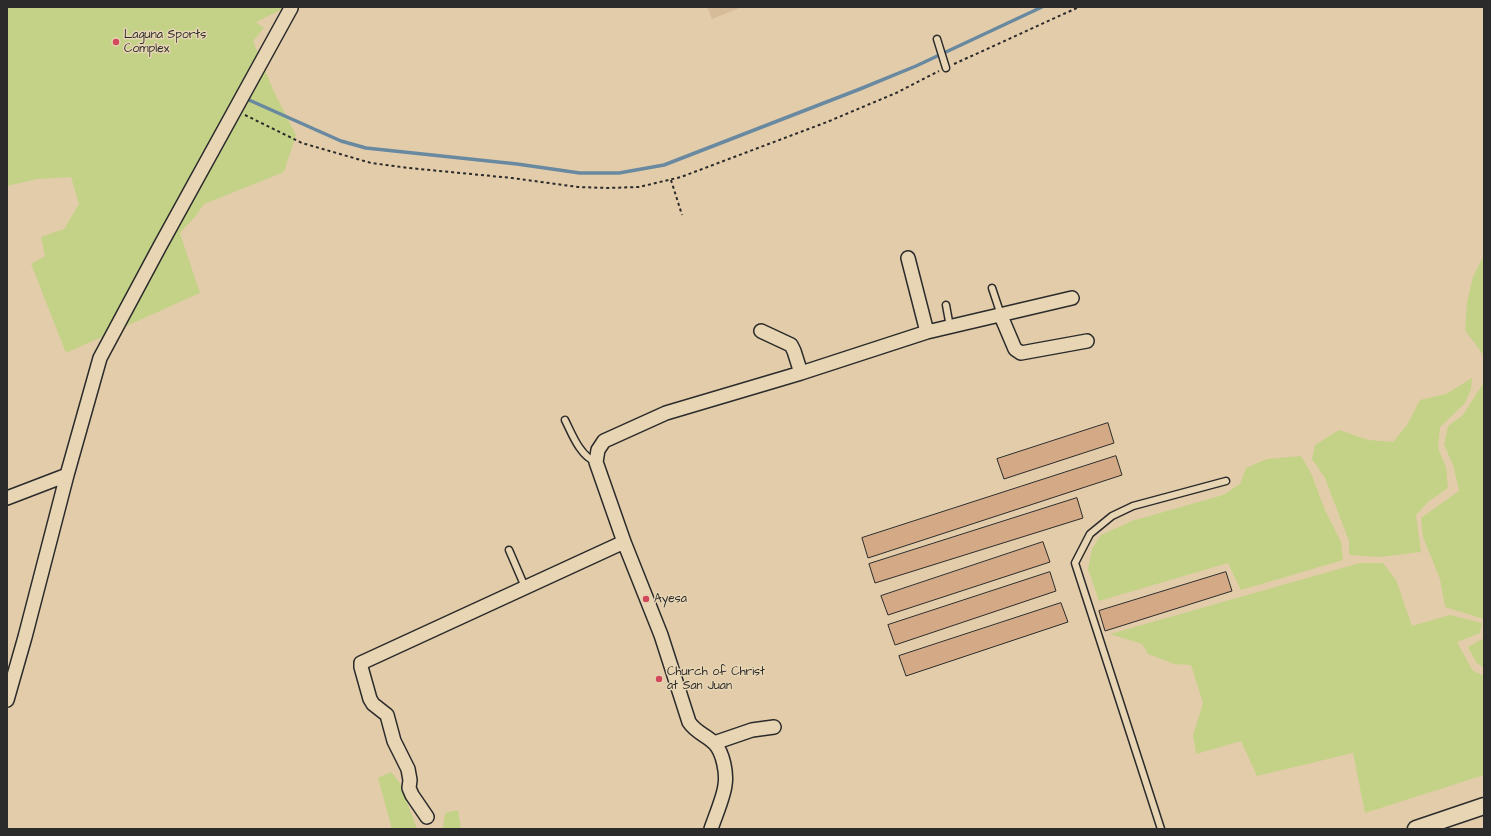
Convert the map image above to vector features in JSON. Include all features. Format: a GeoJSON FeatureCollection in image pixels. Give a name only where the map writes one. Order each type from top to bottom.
{"type":"FeatureCollection","features":[{"type":"Feature","properties":{"kind":"street"},"geometry":{"type":"LineString","coordinates":[[7,700],[100,358],[291,8]]}},
{"type":"Feature","properties":{"kind":"street"},"geometry":{"type":"LineString","coordinates":[[908,258],[927,332]]}},
{"type":"Feature","properties":{"kind":"street"},"geometry":{"type":"LineString","coordinates":[[711,829],[725,785],[724,767],[720,752],[714,743],[693,729],[689,722],[661,636],[624,542],[596,462],[598,450],[604,441],[666,413],[801,373],[927,332],[1001,316],[1072,298]]}},
{"type":"Feature","properties":{"kind":"street"},"geometry":{"type":"LineString","coordinates":[[1001,316],[1014,349],[1020,353],[1087,341]]}},
{"type":"Feature","properties":{"kind":"street"},"geometry":{"type":"LineString","coordinates":[[761,331],[790,345],[794,351],[801,373]]}},
{"type":"Feature","properties":{"kind":"street"},"geometry":{"type":"LineString","coordinates":[[7,498],[67,475]]}},
{"type":"Feature","properties":{"kind":"street"},"geometry":{"type":"LineString","coordinates":[[427,817],[409,788],[410,780],[408,769],[394,741],[387,715],[373,704],[370,699],[361,668],[361,663],[624,542]]}},
{"type":"Feature","properties":{"kind":"street"},"geometry":{"type":"LineString","coordinates":[[714,743],[752,730],[774,727]]}},
{"type":"Feature","properties":{"kind":"street"},"geometry":{"type":"LineString","coordinates":[[1416,829],[1484,806]]}},
{"type":"Feature","properties":{"kind":"lane"},"geometry":{"type":"LineString","coordinates":[[937,39],[946,68]]}},
{"type":"Feature","properties":{"kind":"lane"},"geometry":{"type":"LineString","coordinates":[[992,288],[1001,316]]}},
{"type":"Feature","properties":{"kind":"lane"},"geometry":{"type":"LineString","coordinates":[[946,305],[950,327]]}},
{"type":"Feature","properties":{"kind":"lane"},"geometry":{"type":"LineString","coordinates":[[565,420],[580,448],[590,460],[596,462]]}},
{"type":"Feature","properties":{"kind":"lane"},"geometry":{"type":"LineString","coordinates":[[1161,829],[1075,563],[1090,534],[1112,516],[1132,506],[1226,481]]}},
{"type":"Feature","properties":{"kind":"lane"},"geometry":{"type":"LineString","coordinates":[[509,550],[525,587]]}},
{"type":"Feature","properties":{"kind":"path"},"geometry":{"type":"LineString","coordinates":[[235,110],[302,143],[371,163],[512,178],[578,187],[639,187],[671,180],[858,110],[1078,7]]}},
{"type":"Feature","properties":{"kind":"path"},"geometry":{"type":"LineString","coordinates":[[671,180],[682,215]]}},
{"type":"Feature","properties":{"kind":"shaded area"},"geometry":{"type":"Polygon","coordinates":[[[707,7],[742,7],[712,19],[707,7]]]}},
{"type":"Feature","properties":{"kind":"green space"},"geometry":{"type":"Polygon","coordinates":[[[7,7],[287,7],[256,22],[264,28],[253,41],[274,92],[296,135],[284,172],[204,204],[194,218],[180,233],[200,293],[66,353],[31,264],[45,256],[41,237],[64,229],[79,204],[71,177],[37,179],[7,186],[7,7]]]}},
{"type":"Feature","properties":{"kind":"green space"},"geometry":{"type":"Polygon","coordinates":[[[1484,255],[1484,356],[1465,330],[1467,302],[1473,277],[1484,255]]]}},
{"type":"Feature","properties":{"kind":"green space"},"geometry":{"type":"Polygon","coordinates":[[[1472,378],[1471,389],[1465,403],[1440,427],[1438,448],[1446,467],[1448,488],[1429,501],[1416,515],[1421,552],[1380,557],[1349,555],[1349,541],[1325,478],[1312,459],[1315,445],[1339,430],[1369,440],[1393,442],[1407,425],[1420,400],[1446,394],[1472,378]]]}},
{"type":"Feature","properties":{"kind":"green space"},"geometry":{"type":"Polygon","coordinates":[[[1484,382],[1484,619],[1445,607],[1440,579],[1423,537],[1421,518],[1459,491],[1454,468],[1444,444],[1448,426],[1463,415],[1484,382]]]}},
{"type":"Feature","properties":{"kind":"green space"},"geometry":{"type":"Polygon","coordinates":[[[1301,456],[1311,473],[1325,510],[1341,542],[1343,560],[1241,590],[1228,563],[1099,601],[1088,569],[1092,549],[1101,535],[1132,521],[1223,495],[1240,484],[1246,468],[1267,459],[1301,456]]]}},
{"type":"Feature","properties":{"kind":"green space"},"geometry":{"type":"Polygon","coordinates":[[[1360,563],[1383,563],[1396,580],[1412,626],[1450,615],[1482,623],[1480,633],[1457,642],[1473,671],[1484,676],[1484,775],[1365,813],[1353,753],[1257,776],[1241,741],[1196,754],[1193,735],[1203,703],[1191,665],[1174,664],[1148,654],[1142,644],[1110,634],[1360,563]]]}},
{"type":"Feature","properties":{"kind":"green space"},"geometry":{"type":"Polygon","coordinates":[[[1484,638],[1484,668],[1476,662],[1468,647],[1484,638]]]}},
{"type":"Feature","properties":{"kind":"green space"},"geometry":{"type":"Polygon","coordinates":[[[391,772],[400,783],[417,829],[392,829],[378,778],[391,772]]]}},
{"type":"Feature","properties":{"kind":"green space"},"geometry":{"type":"Polygon","coordinates":[[[458,810],[461,829],[443,829],[445,813],[458,810]]]}},
{"type":"Feature","properties":{"kind":"building"},"geometry":{"type":"Polygon","coordinates":[[[1108,423],[1114,443],[1004,479],[997,459],[1108,423]]]}},
{"type":"Feature","properties":{"kind":"building"},"geometry":{"type":"Polygon","coordinates":[[[1116,456],[1122,475],[868,558],[862,538],[1116,456]]]}},
{"type":"Feature","properties":{"kind":"building"},"geometry":{"type":"Polygon","coordinates":[[[1077,498],[1083,518],[875,583],[869,564],[1077,498]]]}},
{"type":"Feature","properties":{"kind":"building"},"geometry":{"type":"Polygon","coordinates":[[[1043,542],[1050,562],[888,615],[881,596],[1043,542]]]}},
{"type":"Feature","properties":{"kind":"building"},"geometry":{"type":"Polygon","coordinates":[[[1050,572],[1056,591],[895,645],[888,625],[1050,572]]]}},
{"type":"Feature","properties":{"kind":"building"},"geometry":{"type":"Polygon","coordinates":[[[1226,572],[1232,591],[1105,631],[1099,611],[1226,572]]]}},
{"type":"Feature","properties":{"kind":"building"},"geometry":{"type":"Polygon","coordinates":[[[1061,603],[1068,622],[906,676],[899,656],[1061,603]]]}},
{"type":"Feature","properties":{"kind":"waterway"},"geometry":{"type":"LineString","coordinates":[[249,100],[341,141],[366,148],[517,164],[580,173],[619,173],[664,165],[860,89],[916,66],[1042,7]]}},
{"type":"Feature","properties":{"kind":"place","name":"Laguna Sports Complex"},"geometry":{"type":"Point","coordinates":[116,42]}},
{"type":"Feature","properties":{"kind":"place","name":"Ayesa"},"geometry":{"type":"Point","coordinates":[646,599]}},
{"type":"Feature","properties":{"kind":"place","name":"Church of Christ at San Juan"},"geometry":{"type":"Point","coordinates":[659,679]}}]}
